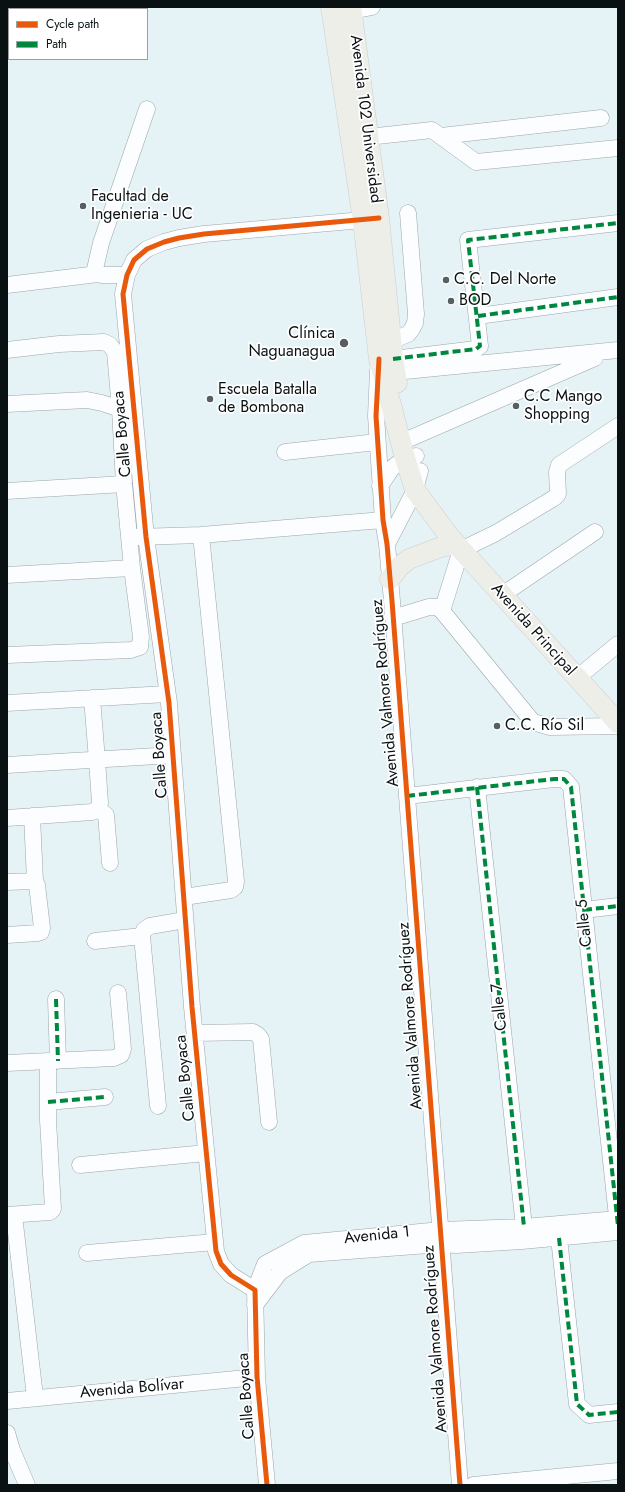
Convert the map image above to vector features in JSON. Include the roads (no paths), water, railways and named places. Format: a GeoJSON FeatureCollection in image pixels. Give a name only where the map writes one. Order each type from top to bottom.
{"type":"FeatureCollection","features":[{"type":"Feature","properties":{"kind":"main road","name":"Avenida 102 Universidad"},"geometry":{"type":"LineString","coordinates":[[331,7],[371,219],[389,358],[413,462],[456,543]]}},
{"type":"Feature","properties":{"kind":"main road","name":"Avenida 102 Universidad"},"geometry":{"type":"LineString","coordinates":[[351,9],[368,137],[371,219]]}},
{"type":"Feature","properties":{"kind":"main road"},"geometry":{"type":"LineString","coordinates":[[390,579],[399,567],[409,559],[437,548],[456,543]]}},
{"type":"Feature","properties":{"kind":"main road","name":"Avenida Principal"},"geometry":{"type":"LineString","coordinates":[[456,543],[618,723]]}},
{"type":"Feature","properties":{"kind":"street"},"geometry":{"type":"LineString","coordinates":[[351,9],[372,7]]}},
{"type":"Feature","properties":{"kind":"street"},"geometry":{"type":"LineString","coordinates":[[98,274],[95,269],[100,243],[147,109]]}},
{"type":"Feature","properties":{"kind":"street"},"geometry":{"type":"LineString","coordinates":[[441,136],[601,118]]}},
{"type":"Feature","properties":{"kind":"street"},"geometry":{"type":"LineString","coordinates":[[368,137],[432,130],[467,157],[476,162],[618,148]]}},
{"type":"Feature","properties":{"kind":"street"},"geometry":{"type":"LineString","coordinates":[[389,358],[415,323],[416,314],[408,213]]}},
{"type":"Feature","properties":{"kind":"street","name":"Calle Boyaca"},"geometry":{"type":"LineString","coordinates":[[267,1485],[257,1377],[255,1297],[231,1275],[222,1264],[216,1251],[194,1033],[169,703],[146,537],[123,294],[126,275],[134,260],[147,249],[164,242],[204,234],[371,219]]}},
{"type":"Feature","properties":{"kind":"street"},"geometry":{"type":"LineString","coordinates":[[389,358],[478,348],[480,346],[478,316],[468,240],[618,223]]}},
{"type":"Feature","properties":{"kind":"street"},"geometry":{"type":"LineString","coordinates":[[7,285],[98,274],[126,275]]}},
{"type":"Feature","properties":{"kind":"street"},"geometry":{"type":"LineString","coordinates":[[478,316],[618,297]]}},
{"type":"Feature","properties":{"kind":"street"},"geometry":{"type":"LineString","coordinates":[[7,350],[59,344],[100,342],[107,343],[115,352],[124,484],[132,568],[141,637],[140,647],[131,650],[7,655]]}},
{"type":"Feature","properties":{"kind":"street"},"geometry":{"type":"LineString","coordinates":[[389,358],[614,351]]}},
{"type":"Feature","properties":{"kind":"street"},"geometry":{"type":"LineString","coordinates":[[380,486],[392,468],[413,462],[614,351]]}},
{"type":"Feature","properties":{"kind":"street","name":"Avenida Valmore Rodríguez"},"geometry":{"type":"LineString","coordinates":[[389,358],[376,416],[377,442],[383,520],[390,579],[460,1485]]}},
{"type":"Feature","properties":{"kind":"street"},"geometry":{"type":"LineString","coordinates":[[7,404],[87,400],[120,409]]}},
{"type":"Feature","properties":{"kind":"street"},"geometry":{"type":"LineString","coordinates":[[442,611],[456,543],[496,533],[554,498],[558,494],[557,472],[559,465],[618,426]]}},
{"type":"Feature","properties":{"kind":"street"},"geometry":{"type":"LineString","coordinates":[[285,452],[377,442]]}},
{"type":"Feature","properties":{"kind":"street"},"geometry":{"type":"LineString","coordinates":[[387,544],[413,462]]}},
{"type":"Feature","properties":{"kind":"street"},"geometry":{"type":"LineString","coordinates":[[7,491],[124,484]]}},
{"type":"Feature","properties":{"kind":"street"},"geometry":{"type":"LineString","coordinates":[[130,538],[201,535],[383,520]]}},
{"type":"Feature","properties":{"kind":"street"},"geometry":{"type":"LineString","coordinates":[[502,595],[595,532]]}},
{"type":"Feature","properties":{"kind":"street"},"geometry":{"type":"LineString","coordinates":[[184,896],[231,890],[235,887],[236,881],[201,535]]}},
{"type":"Feature","properties":{"kind":"street"},"geometry":{"type":"LineString","coordinates":[[7,575],[132,568]]}},
{"type":"Feature","properties":{"kind":"street"},"geometry":{"type":"LineString","coordinates":[[393,618],[429,607],[437,607],[442,611],[533,722],[550,727],[618,726]]}},
{"type":"Feature","properties":{"kind":"street"},"geometry":{"type":"LineString","coordinates":[[577,678],[618,644]]}},
{"type":"Feature","properties":{"kind":"street"},"geometry":{"type":"LineString","coordinates":[[7,703],[167,694]]}},
{"type":"Feature","properties":{"kind":"street"},"geometry":{"type":"LineString","coordinates":[[7,818],[92,812],[98,809],[100,803],[92,698]]}},
{"type":"Feature","properties":{"kind":"street"},"geometry":{"type":"LineString","coordinates":[[7,765],[172,755]]}},
{"type":"Feature","properties":{"kind":"street","name":"Calle 5"},"geometry":{"type":"LineString","coordinates":[[407,796],[554,778],[564,779],[571,787],[618,1224]]}},
{"type":"Feature","properties":{"kind":"street","name":"Calle 7"},"geometry":{"type":"LineString","coordinates":[[477,787],[524,1227]]}},
{"type":"Feature","properties":{"kind":"street"},"geometry":{"type":"LineString","coordinates":[[98,809],[106,815],[110,863]]}},
{"type":"Feature","properties":{"kind":"street"},"geometry":{"type":"LineString","coordinates":[[7,935],[41,932],[37,885],[35,881],[32,816]]}},
{"type":"Feature","properties":{"kind":"street"},"geometry":{"type":"LineString","coordinates":[[7,882],[35,881]]}},
{"type":"Feature","properties":{"kind":"street"},"geometry":{"type":"LineString","coordinates":[[584,910],[618,906]]}},
{"type":"Feature","properties":{"kind":"street"},"geometry":{"type":"LineString","coordinates":[[158,1106],[142,936],[144,930],[150,926],[185,920]]}},
{"type":"Feature","properties":{"kind":"street"},"geometry":{"type":"LineString","coordinates":[[95,941],[142,936]]}},
{"type":"Feature","properties":{"kind":"street"},"geometry":{"type":"LineString","coordinates":[[7,1063],[114,1058],[121,1055],[123,1049],[118,993]]}},
{"type":"Feature","properties":{"kind":"street"},"geometry":{"type":"LineString","coordinates":[[35,1397],[10,1215],[50,1212],[53,1209],[48,1102],[53,1061],[56,999]]}},
{"type":"Feature","properties":{"kind":"street"},"geometry":{"type":"LineString","coordinates":[[194,1033],[253,1032],[258,1035],[261,1039],[269,1122]]}},
{"type":"Feature","properties":{"kind":"street"},"geometry":{"type":"LineString","coordinates":[[48,1102],[105,1098]]}},
{"type":"Feature","properties":{"kind":"street"},"geometry":{"type":"LineString","coordinates":[[80,1165],[206,1153]]}},
{"type":"Feature","properties":{"kind":"street","name":"Avenida 1"},"geometry":{"type":"LineString","coordinates":[[255,1297],[280,1272],[309,1254],[524,1227],[618,1224]]}},
{"type":"Feature","properties":{"kind":"street","name":"Avenida 1"},"geometry":{"type":"LineString","coordinates":[[442,1237],[456,1245],[559,1238],[618,1224]]}},
{"type":"Feature","properties":{"kind":"street"},"geometry":{"type":"LineString","coordinates":[[559,1238],[577,1404],[589,1415],[618,1412]]}},
{"type":"Feature","properties":{"kind":"street"},"geometry":{"type":"LineString","coordinates":[[87,1253],[215,1242]]}},
{"type":"Feature","properties":{"kind":"street","name":"Avenida Bolívar"},"geometry":{"type":"LineString","coordinates":[[7,1401],[35,1397],[257,1377]]}},
{"type":"Feature","properties":{"kind":"street"},"geometry":{"type":"LineString","coordinates":[[7,1433],[12,1450],[27,1485]]}},
{"type":"Feature","properties":{"kind":"street"},"geometry":{"type":"LineString","coordinates":[[473,1485],[618,1471]]}},
{"type":"Feature","properties":{"kind":"place","name":"Facultad de Ingenieria - UC"},"geometry":{"type":"Point","coordinates":[83,206]}},
{"type":"Feature","properties":{"kind":"place","name":"C.C. Del Norte"},"geometry":{"type":"Point","coordinates":[446,280]}},
{"type":"Feature","properties":{"kind":"place","name":"BOD"},"geometry":{"type":"Point","coordinates":[451,301]}},
{"type":"Feature","properties":{"kind":"place","name":"Clínica Naguanagua"},"geometry":{"type":"Point","coordinates":[344,343]}},
{"type":"Feature","properties":{"kind":"place","name":"Escuela Batalla de Bombona"},"geometry":{"type":"Point","coordinates":[210,399]}},
{"type":"Feature","properties":{"kind":"place","name":"C.C Mango Shopping"},"geometry":{"type":"Point","coordinates":[516,406]}},
{"type":"Feature","properties":{"kind":"place","name":"C.C. Río Sil"},"geometry":{"type":"Point","coordinates":[497,726]}}]}
